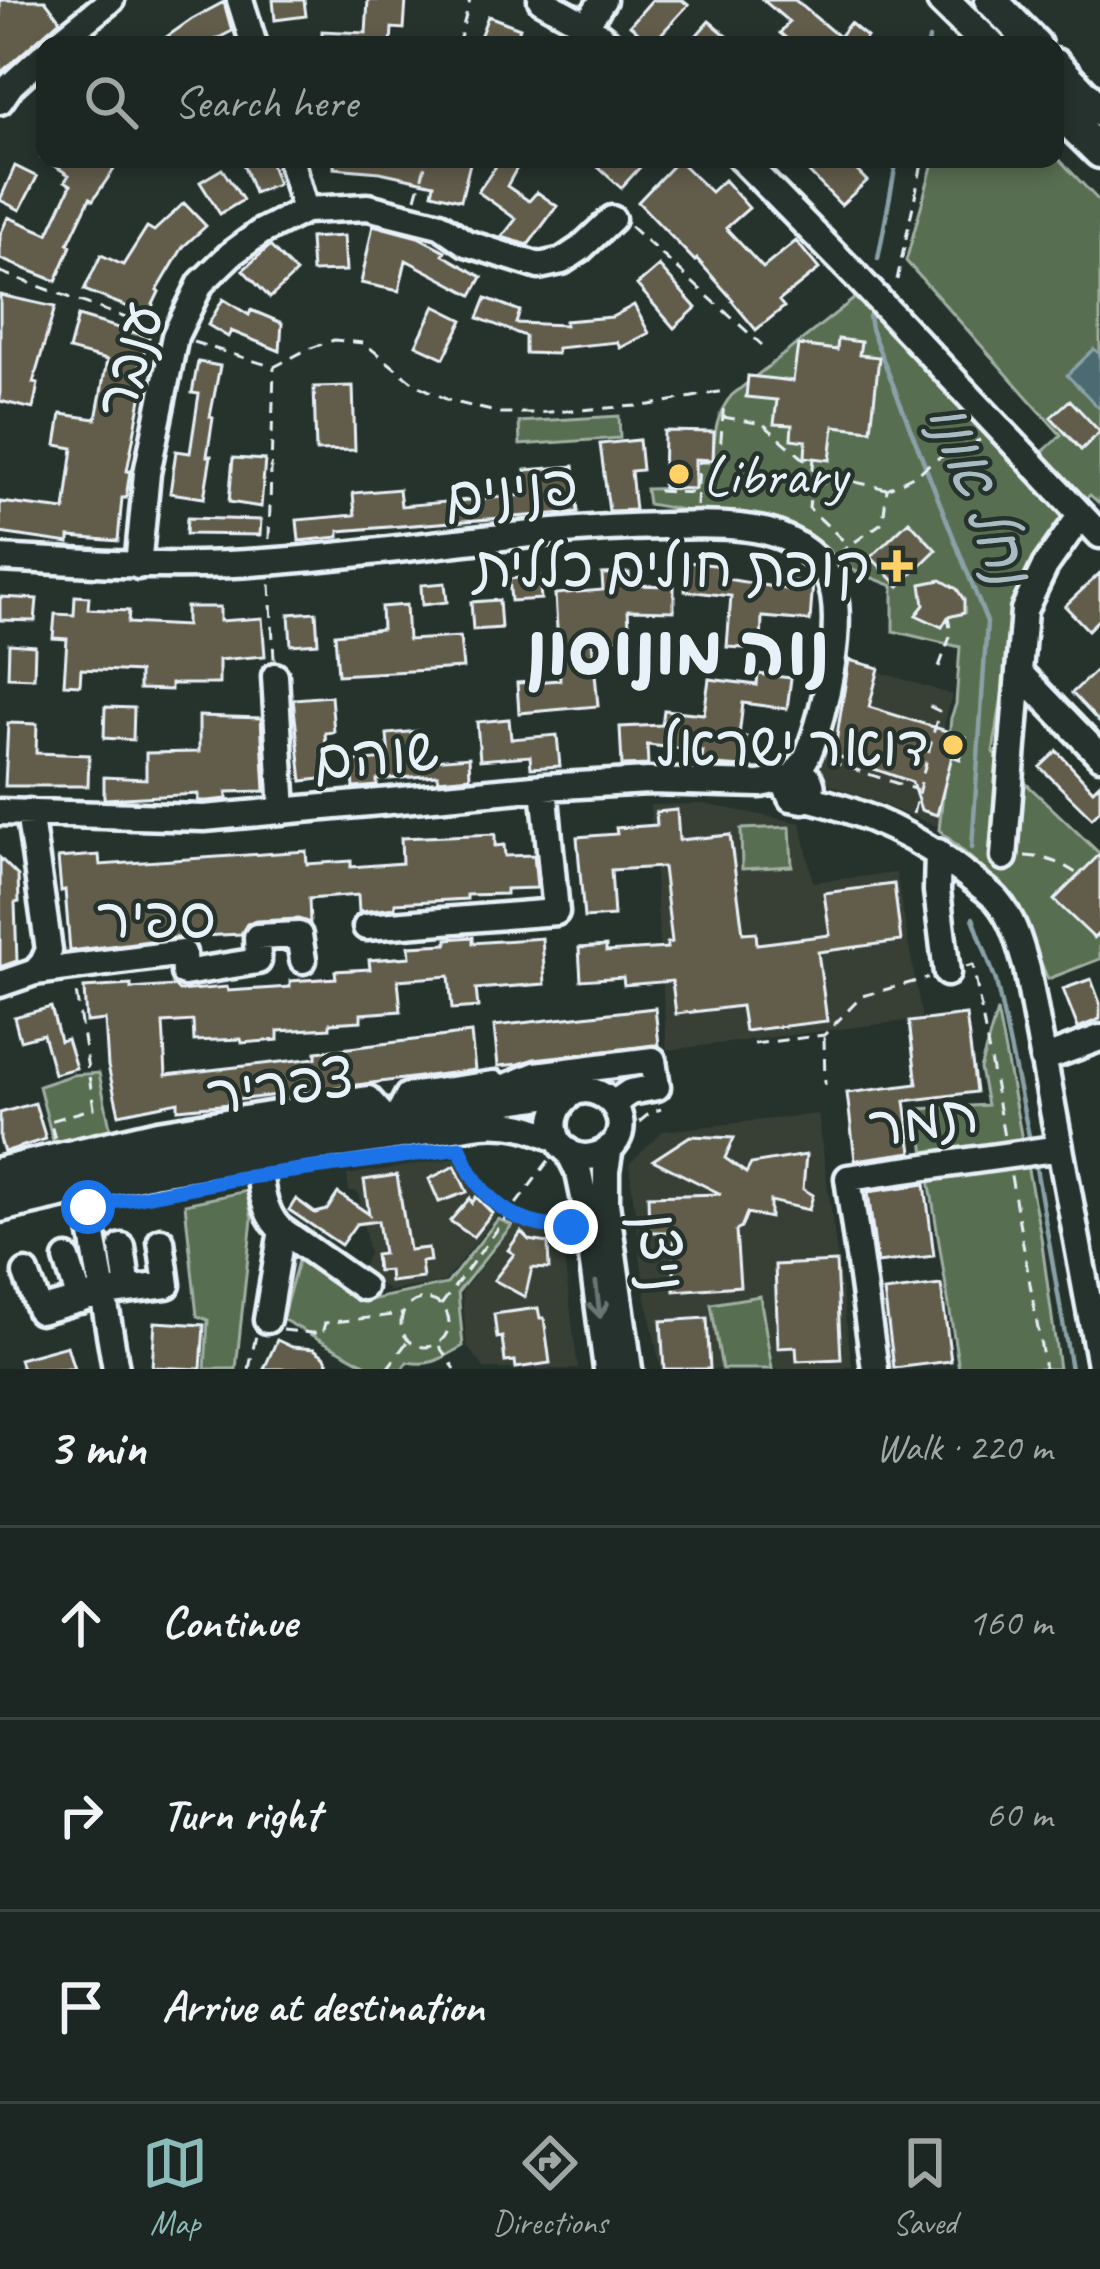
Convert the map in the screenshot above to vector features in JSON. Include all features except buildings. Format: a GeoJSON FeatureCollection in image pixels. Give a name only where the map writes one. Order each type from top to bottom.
{"type":"FeatureCollection","features":[{"type":"Feature","properties":{"kind":"main road"},"geometry":{"type":"LineString","coordinates":[[943,0],[980,36]]}},
{"type":"Feature","properties":{"kind":"main road"},"geometry":{"type":"LineString","coordinates":[[991,0],[1026,36]]}},
{"type":"Feature","properties":{"kind":"main road"},"geometry":{"type":"LineString","coordinates":[[1064,74],[1100,111]]}},
{"type":"Feature","properties":{"kind":"main road"},"geometry":{"type":"LineString","coordinates":[[1064,117],[1100,152]]}},
{"type":"Feature","properties":{"kind":"street"},"geometry":{"type":"LineString","coordinates":[[66,36],[111,0]]}},
{"type":"Feature","properties":{"kind":"street"},"geometry":{"type":"LineString","coordinates":[[240,0],[251,36]]}},
{"type":"Feature","properties":{"kind":"street"},"geometry":{"type":"LineString","coordinates":[[541,0],[600,36]]}},
{"type":"Feature","properties":{"kind":"street"},"geometry":{"type":"LineString","coordinates":[[586,25],[603,0]]}},
{"type":"Feature","properties":{"kind":"street"},"geometry":{"type":"LineString","coordinates":[[0,101],[36,61]]}},
{"type":"Feature","properties":{"kind":"street"},"geometry":{"type":"LineString","coordinates":[[293,168],[305,210]]}},
{"type":"Feature","properties":{"kind":"street"},"geometry":{"type":"LineString","coordinates":[[750,168],[1100,536]]}},
{"type":"Feature","properties":{"kind":"street","name":"ענבר"},"geometry":{"type":"LineString","coordinates":[[138,566],[147,473],[175,336],[201,283],[261,232],[305,210],[368,207],[440,225],[466,243],[539,266],[562,261],[624,223]]}},
{"type":"Feature","properties":{"kind":"street"},"geometry":{"type":"LineString","coordinates":[[1009,860],[1024,610],[1045,566],[1081,515]]}},
{"type":"Feature","properties":{"kind":"street","name":"פנינים"},"geometry":{"type":"LineString","coordinates":[[0,558],[199,566],[622,526],[697,525],[776,534],[802,547],[821,566]]}},
{"type":"Feature","properties":{"kind":"street"},"geometry":{"type":"LineString","coordinates":[[801,778],[834,657],[835,605],[830,578],[821,566]]}},
{"type":"Feature","properties":{"kind":"street"},"geometry":{"type":"LineString","coordinates":[[1018,672],[1100,756]]}},
{"type":"Feature","properties":{"kind":"street"},"geometry":{"type":"LineString","coordinates":[[275,676],[283,812]]}},
{"type":"Feature","properties":{"kind":"street","name":"שוהם"},"geometry":{"type":"LineString","coordinates":[[0,812],[204,818],[544,787],[648,781],[761,784],[801,778],[833,804],[938,852],[997,900],[1017,932],[1043,1059],[1042,1150],[1094,1302],[1100,1365]]}},
{"type":"Feature","properties":{"kind":"street"},"geometry":{"type":"LineString","coordinates":[[366,927],[556,911],[544,787]]}},
{"type":"Feature","properties":{"kind":"street"},"geometry":{"type":"LineString","coordinates":[[28,812],[49,950],[34,972]]}},
{"type":"Feature","properties":{"kind":"street"},"geometry":{"type":"LineString","coordinates":[[938,852],[937,891],[947,973]]}},
{"type":"Feature","properties":{"kind":"street","name":"ספיר"},"geometry":{"type":"LineString","coordinates":[[0,984],[34,972],[183,953],[184,973],[258,961],[257,937],[299,934],[302,960]]}},
{"type":"Feature","properties":{"kind":"street"},"geometry":{"type":"LineString","coordinates":[[1043,1059],[1100,1038]]}},
{"type":"Feature","properties":{"kind":"street"},"geometry":{"type":"LineString","coordinates":[[524,1091],[615,1065],[653,1060],[659,1098],[620,1099],[577,1091],[560,1102],[554,1129],[560,1149],[589,1156],[610,1147],[620,1129],[620,1099],[615,1065]]}},
{"type":"Feature","properties":{"kind":"street","name":"צפריר"},"geometry":{"type":"LineString","coordinates":[[0,1210],[256,1146],[391,1118],[524,1091],[577,1091]]}},
{"type":"Feature","properties":{"kind":"street"},"geometry":{"type":"LineString","coordinates":[[0,1170],[158,1133],[368,1099],[391,1118]]}},
{"type":"Feature","properties":{"kind":"street","name":"צפריר"},"geometry":{"type":"LineString","coordinates":[[0,1187],[114,1160],[499,1123],[530,1127],[560,1149]]}},
{"type":"Feature","properties":{"kind":"street"},"geometry":{"type":"LineString","coordinates":[[256,1146],[270,1219],[363,1287]]}},
{"type":"Feature","properties":{"kind":"street","name":"ניצן"},"geometry":{"type":"LineString","coordinates":[[610,1147],[606,1203],[629,1369]]}},
{"type":"Feature","properties":{"kind":"street","name":"ניצן"},"geometry":{"type":"LineString","coordinates":[[560,1149],[575,1162],[582,1185],[608,1369]]}},
{"type":"Feature","properties":{"kind":"street","name":"תמר"},"geometry":{"type":"LineString","coordinates":[[875,1369],[848,1178],[1042,1150]]}},
{"type":"Feature","properties":{"kind":"street"},"geometry":{"type":"LineString","coordinates":[[85,1188],[116,1369]]}},
{"type":"Feature","properties":{"kind":"street"},"geometry":{"type":"LineString","coordinates":[[268,1326],[282,1230]]}},
{"type":"Feature","properties":{"kind":"street"},"geometry":{"type":"LineString","coordinates":[[26,1274],[40,1311],[104,1294],[167,1285],[161,1240]]}},
{"type":"Feature","properties":{"kind":"street"},"geometry":{"type":"LineString","coordinates":[[104,1294],[122,1247]]}},
{"type":"Feature","properties":{"kind":"street"},"geometry":{"type":"LineString","coordinates":[[68,1259],[104,1294]]}},
{"type":"Feature","properties":{"kind":"path"},"geometry":{"type":"LineString","coordinates":[[460,36],[470,0]]}},
{"type":"Feature","properties":{"kind":"path"},"geometry":{"type":"LineString","coordinates":[[411,217],[425,168]]}},
{"type":"Feature","properties":{"kind":"path"},"geometry":{"type":"LineString","coordinates":[[897,280],[921,168]]}},
{"type":"Feature","properties":{"kind":"path"},"geometry":{"type":"LineString","coordinates":[[624,223],[762,345]]}},
{"type":"Feature","properties":{"kind":"path"},"geometry":{"type":"LineString","coordinates":[[0,272],[274,367],[334,340],[364,343],[415,384],[450,400],[500,413],[650,405],[724,391]]}},
{"type":"Feature","properties":{"kind":"path"},"geometry":{"type":"LineString","coordinates":[[274,367],[268,562],[275,676]]}},
{"type":"Feature","properties":{"kind":"path"},"geometry":{"type":"LineString","coordinates":[[697,525],[699,462],[719,462],[724,402]]}},
{"type":"Feature","properties":{"kind":"path"},"geometry":{"type":"LineString","coordinates":[[723,417],[763,424],[804,458],[814,458],[809,508],[849,546]]}},
{"type":"Feature","properties":{"kind":"path"},"geometry":{"type":"LineString","coordinates":[[812,484],[851,481],[887,489],[998,427]]}},
{"type":"Feature","properties":{"kind":"path"},"geometry":{"type":"LineString","coordinates":[[821,566],[883,522],[887,489]]}},
{"type":"Feature","properties":{"kind":"path"},"geometry":{"type":"LineString","coordinates":[[658,491],[697,494]]}},
{"type":"Feature","properties":{"kind":"path"},"geometry":{"type":"LineString","coordinates":[[938,667],[951,634],[948,617]]}},
{"type":"Feature","properties":{"kind":"path"},"geometry":{"type":"LineString","coordinates":[[908,835],[938,711],[927,706]]}},
{"type":"Feature","properties":{"kind":"path"},"geometry":{"type":"LineString","coordinates":[[801,778],[919,790]]}},
{"type":"Feature","properties":{"kind":"path"},"geometry":{"type":"LineString","coordinates":[[1009,860],[1025,855],[1046,857],[1079,875]]}},
{"type":"Feature","properties":{"kind":"path"},"geometry":{"type":"LineString","coordinates":[[50,1121],[94,1108],[72,966]]}},
{"type":"Feature","properties":{"kind":"path"},"geometry":{"type":"LineString","coordinates":[[754,1044],[824,1035],[862,996],[947,973]]}},
{"type":"Feature","properties":{"kind":"path"},"geometry":{"type":"LineString","coordinates":[[824,1035],[825,1085]]}},
{"type":"Feature","properties":{"kind":"path"},"geometry":{"type":"LineString","coordinates":[[633,1131],[659,1098]]}},
{"type":"Feature","properties":{"kind":"path"},"geometry":{"type":"LineString","coordinates":[[456,1148],[482,1191],[508,1214],[544,1226],[571,1227],[572,1232]]}},
{"type":"Feature","properties":{"kind":"path"},"geometry":{"type":"LineString","coordinates":[[441,1305],[560,1149]]}},
{"type":"Feature","properties":{"kind":"path"},"geometry":{"type":"LineString","coordinates":[[425,1298],[446,1310],[447,1332],[437,1344],[423,1347],[408,1341],[400,1326],[402,1314],[410,1304],[425,1298]]}},
{"type":"Feature","properties":{"kind":"path"},"geometry":{"type":"LineString","coordinates":[[249,1369],[268,1326],[322,1334],[325,1323],[402,1314]]}},
{"type":"Feature","properties":{"kind":"path"},"geometry":{"type":"LineString","coordinates":[[387,1369],[408,1341]]}},
{"type":"Feature","properties":{"kind":"path"},"geometry":{"type":"LineString","coordinates":[[437,1344],[454,1369]]}},
{"type":"Feature","properties":{"kind":"shaded area"},"geometry":{"type":"Polygon","coordinates":[[[846,661],[952,695],[935,762],[954,767],[937,826],[814,778],[846,661]]]}},
{"type":"Feature","properties":{"kind":"shaded area"},"geometry":{"type":"Polygon","coordinates":[[[704,804],[801,823],[813,882],[896,873],[922,1019],[667,1050],[650,805],[704,804]]]}},
{"type":"Feature","properties":{"kind":"shaded area"},"geometry":{"type":"Polygon","coordinates":[[[818,1114],[852,1366],[661,1369],[645,1293],[629,1164],[663,1131],[818,1114]]]}},
{"type":"Feature","properties":{"kind":"shaded area"},"geometry":{"type":"Polygon","coordinates":[[[457,1158],[473,1190],[497,1216],[444,1282],[389,1291],[362,1268],[369,1254],[358,1192],[349,1191],[347,1175],[457,1158]]]}},
{"type":"Feature","properties":{"kind":"shaded area"},"geometry":{"type":"Polygon","coordinates":[[[516,1223],[561,1234],[578,1369],[485,1369],[467,1346],[462,1292],[516,1223]]]}},
{"type":"Feature","properties":{"kind":"green space"},"geometry":{"type":"Polygon","coordinates":[[[1064,164],[1100,202],[1100,504],[1090,495],[1059,521],[1009,609],[1014,622],[993,752],[1100,854],[1100,959],[1048,979],[1020,915],[989,874],[939,830],[960,647],[893,631],[893,586],[847,568],[798,530],[759,518],[648,504],[646,489],[695,488],[695,459],[713,459],[719,417],[732,395],[855,298],[1023,470],[1061,435],[906,261],[932,168],[1064,164]]]}},
{"type":"Feature","properties":{"kind":"green space"},"geometry":{"type":"Polygon","coordinates":[[[619,416],[620,438],[520,445],[519,422],[619,416]]]}},
{"type":"Feature","properties":{"kind":"green space"},"geometry":{"type":"Polygon","coordinates":[[[790,827],[792,866],[742,869],[741,829],[790,827]]]}},
{"type":"Feature","properties":{"kind":"green space"},"geometry":{"type":"Polygon","coordinates":[[[997,1011],[1041,1237],[1059,1369],[959,1369],[918,1109],[987,1105],[980,1069],[997,1011]]]}},
{"type":"Feature","properties":{"kind":"green space"},"geometry":{"type":"Polygon","coordinates":[[[99,1073],[111,1132],[54,1145],[39,1086],[72,1075],[99,1073]]]}},
{"type":"Feature","properties":{"kind":"green space"},"geometry":{"type":"Polygon","coordinates":[[[247,1191],[252,1219],[236,1369],[205,1369],[208,1320],[197,1316],[185,1204],[247,1191]]]}},
{"type":"Feature","properties":{"kind":"green space"},"geometry":{"type":"Polygon","coordinates":[[[498,1219],[512,1225],[458,1292],[463,1346],[443,1358],[407,1362],[402,1369],[374,1369],[282,1319],[299,1257],[370,1300],[447,1284],[498,1219]]]}},
{"type":"Feature","properties":{"kind":"green space"},"geometry":{"type":"Polygon","coordinates":[[[760,1296],[772,1369],[722,1369],[711,1304],[760,1296]]]}},
{"type":"Feature","properties":{"kind":"water"},"geometry":{"type":"Polygon","coordinates":[[[1094,349],[1100,354],[1100,409],[1067,375],[1094,349]]]}},
{"type":"Feature","properties":{"kind":"waterway","name":"נחל אונו"},"geometry":{"type":"LineString","coordinates":[[878,259],[895,168]]}},
{"type":"Feature","properties":{"kind":"waterway","name":"נחל אונו"},"geometry":{"type":"LineString","coordinates":[[869,316],[987,622],[972,848]]}},
{"type":"Feature","properties":{"kind":"waterway","name":"נחל אונו"},"geometry":{"type":"LineString","coordinates":[[973,918],[996,981],[1031,1145]]}},
{"type":"Feature","properties":{"kind":"waterway","name":"נחל אונו"},"geometry":{"type":"LineString","coordinates":[[1035,1162],[1071,1369]]}},
{"type":"Feature","properties":{"kind":"place","name":"Library"},"geometry":{"type":"Point","coordinates":[679,474]}},
{"type":"Feature","properties":{"kind":"place","name":"קופת חולים כללית"},"geometry":{"type":"Point","coordinates":[897,566]}},
{"type":"Feature","properties":{"kind":"place","name":"דואר ישראל"},"geometry":{"type":"Point","coordinates":[953,745]}},
{"type":"Feature","properties":{"kind":"district","name":"נוה מונוסון"},"geometry":{"type":"Point","coordinates":[678,650]}},
{"type":"Feature","properties":{"kind":"route"},"geometry":{"type":"LineString","coordinates":[[88,1207],[235,1179],[460,1148],[482,1191],[508,1214],[544,1226],[571,1227]]}}]}
